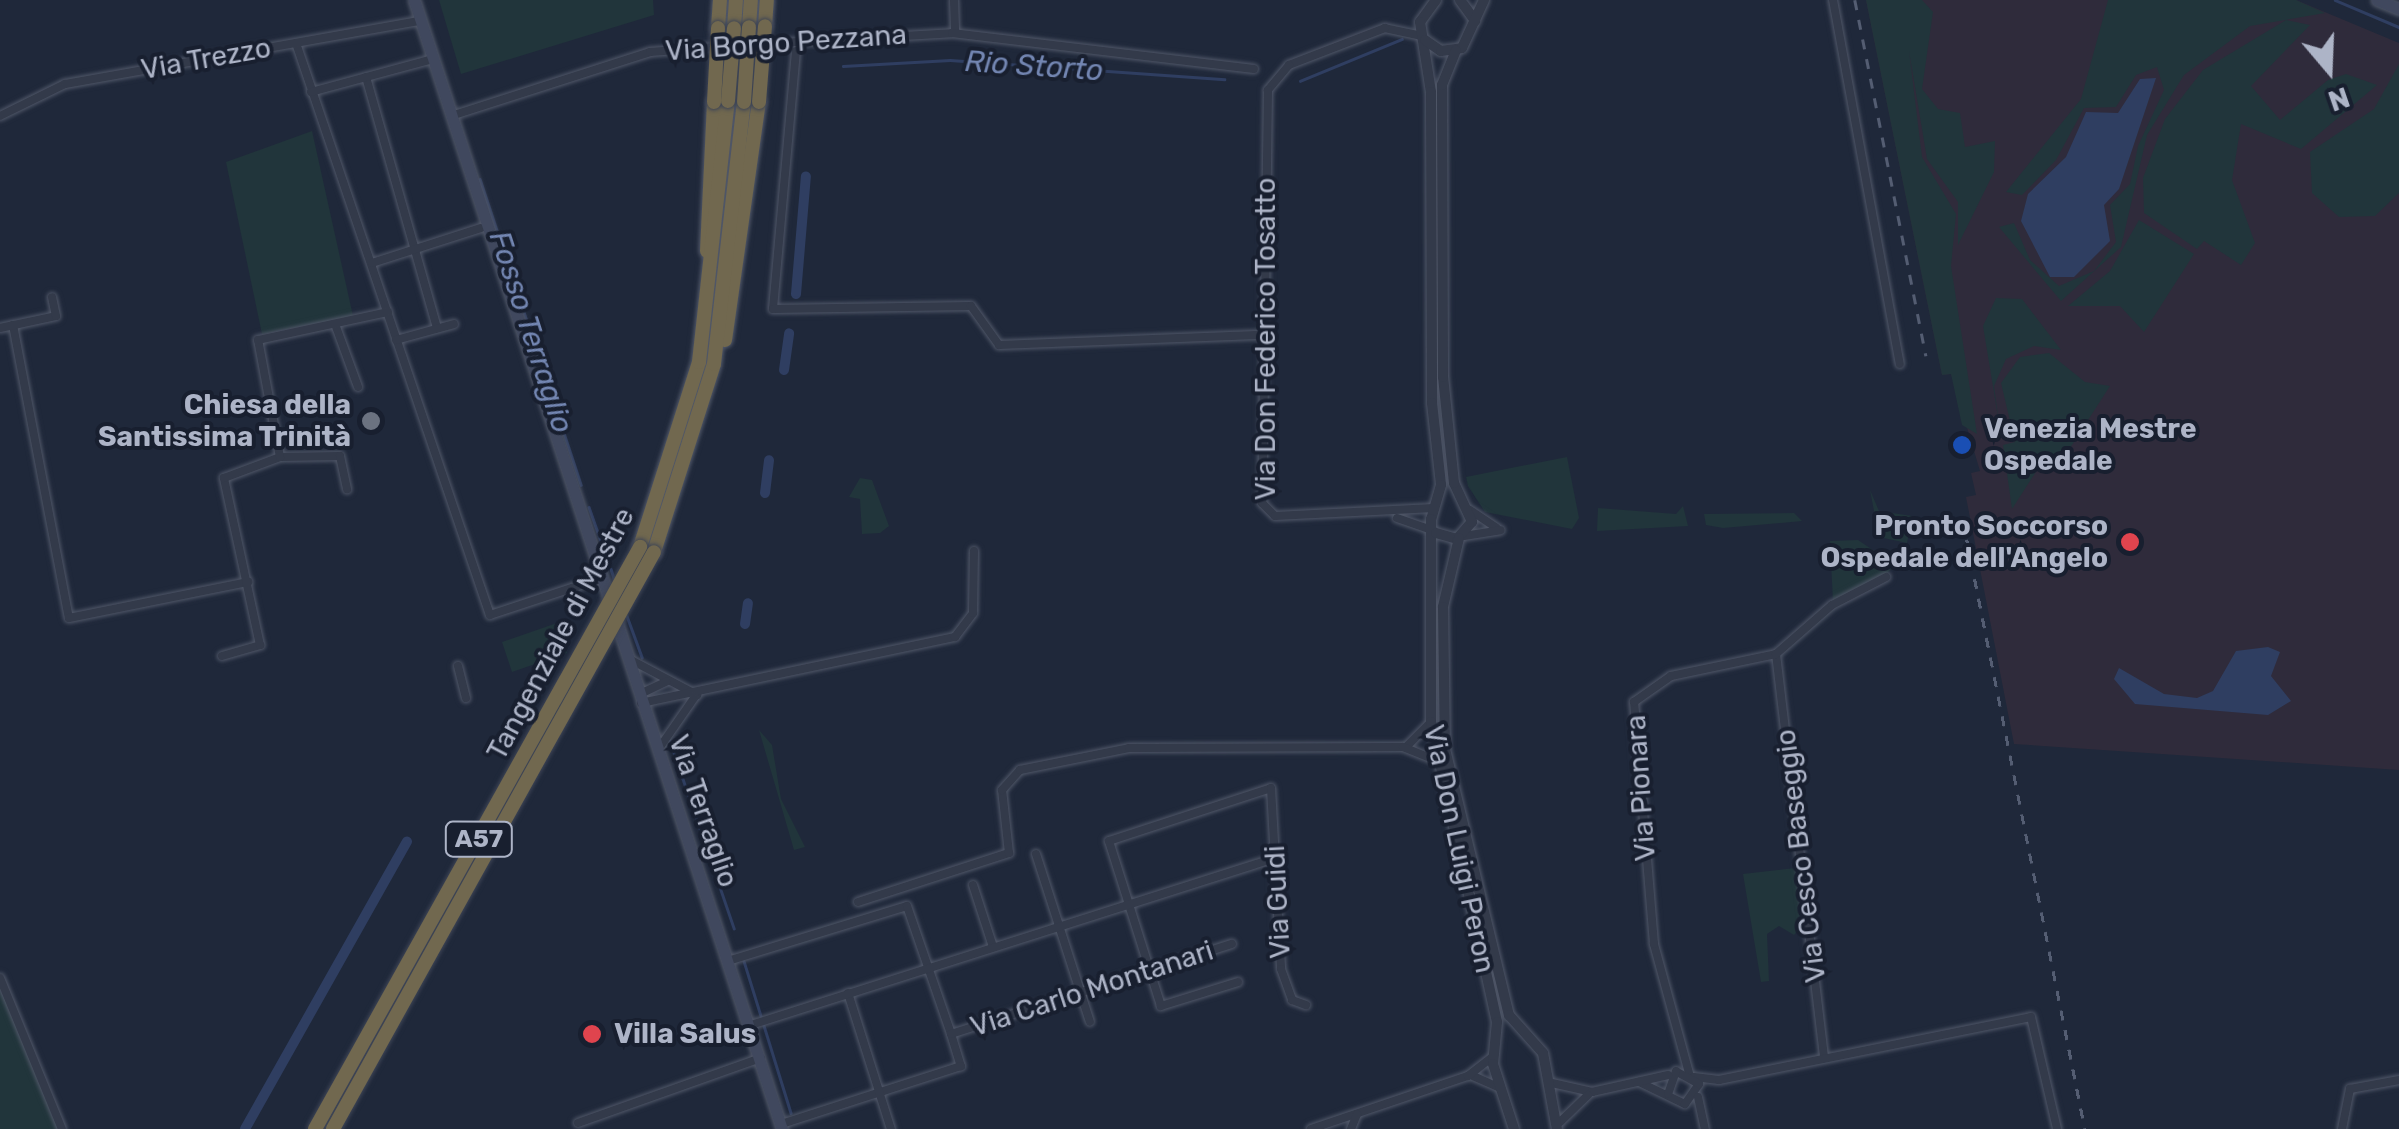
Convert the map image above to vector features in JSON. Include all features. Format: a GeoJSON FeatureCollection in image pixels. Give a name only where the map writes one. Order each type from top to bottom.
{"type":"FeatureCollection","features":[{"type":"Feature","properties":{"kind":"highway","name":"A57"},"geometry":{"type":"LineString","coordinates":[[720,0],[742,27]]}},
{"type":"Feature","properties":{"kind":"highway","name":"Tangenziale di Mestre"},"geometry":{"type":"LineString","coordinates":[[736,0],[742,27]]}},
{"type":"Feature","properties":{"kind":"highway","name":"Tangenziale di Mestre"},"geometry":{"type":"LineString","coordinates":[[333,1129],[647,550],[707,363],[742,27],[751,0]]}},
{"type":"Feature","properties":{"kind":"highway","name":"A57"},"geometry":{"type":"LineString","coordinates":[[707,363],[732,321],[736,102],[742,27],[767,0]]}},
{"type":"Feature","properties":{"kind":"highway","name":"Tangenziale di Mestre"},"geometry":{"type":"LineString","coordinates":[[315,1129],[647,550]]}},
{"type":"Feature","properties":{"kind":"main road","name":"Via Terraglio"},"geometry":{"type":"LineString","coordinates":[[414,0],[481,228],[728,962],[787,1123]]}},
{"type":"Feature","properties":{"kind":"main road"},"geometry":{"type":"LineString","coordinates":[[2377,0],[2399,9]]}},
{"type":"Feature","properties":{"kind":"street"},"geometry":{"type":"LineString","coordinates":[[954,0],[954,33]]}},
{"type":"Feature","properties":{"kind":"street"},"geometry":{"type":"LineString","coordinates":[[1420,0],[1436,507],[1468,508],[1502,530],[1461,537],[1435,532]]}},
{"type":"Feature","properties":{"kind":"street"},"geometry":{"type":"LineString","coordinates":[[1421,17],[1436,0]]}},
{"type":"Feature","properties":{"kind":"street"},"geometry":{"type":"LineString","coordinates":[[1460,0],[1475,22]]}},
{"type":"Feature","properties":{"kind":"street"},"geometry":{"type":"LineString","coordinates":[[1468,508],[1444,400],[1443,76],[1484,0]]}},
{"type":"Feature","properties":{"kind":"street"},"geometry":{"type":"LineString","coordinates":[[1833,0],[1900,364]]}},
{"type":"Feature","properties":{"kind":"street","name":"Via Trezzo"},"geometry":{"type":"LineString","coordinates":[[0,116],[65,84],[420,21]]}},
{"type":"Feature","properties":{"kind":"street","name":"Via Don Federico Tosatto"},"geometry":{"type":"LineString","coordinates":[[1424,38],[1390,26],[1288,65],[1271,84],[1266,108],[1264,512],[1382,515],[1436,507]]}},
{"type":"Feature","properties":{"kind":"street","name":"Via Borgo Pezzana"},"geometry":{"type":"LineString","coordinates":[[446,117],[650,52],[954,33],[1254,69]]}},
{"type":"Feature","properties":{"kind":"street"},"geometry":{"type":"LineString","coordinates":[[1424,38],[1456,50]]}},
{"type":"Feature","properties":{"kind":"street"},"geometry":{"type":"LineString","coordinates":[[296,43],[490,615],[599,579]]}},
{"type":"Feature","properties":{"kind":"street"},"geometry":{"type":"LineString","coordinates":[[796,51],[773,309],[971,306],[1000,345],[1263,335]]}},
{"type":"Feature","properties":{"kind":"street"},"geometry":{"type":"LineString","coordinates":[[311,92],[430,60]]}},
{"type":"Feature","properties":{"kind":"street"},"geometry":{"type":"LineString","coordinates":[[366,77],[437,328]]}},
{"type":"Feature","properties":{"kind":"street"},"geometry":{"type":"LineString","coordinates":[[372,263],[481,228]]}},
{"type":"Feature","properties":{"kind":"street"},"geometry":{"type":"LineString","coordinates":[[0,328],[56,316],[52,297]]}},
{"type":"Feature","properties":{"kind":"street"},"geometry":{"type":"LineString","coordinates":[[280,457],[258,340],[388,312]]}},
{"type":"Feature","properties":{"kind":"street"},"geometry":{"type":"LineString","coordinates":[[335,324],[358,387]]}},
{"type":"Feature","properties":{"kind":"street"},"geometry":{"type":"LineString","coordinates":[[396,340],[454,324]]}},
{"type":"Feature","properties":{"kind":"street"},"geometry":{"type":"LineString","coordinates":[[13,325],[69,618],[248,582]]}},
{"type":"Feature","properties":{"kind":"street"},"geometry":{"type":"LineString","coordinates":[[222,656],[260,644],[224,474],[280,457],[340,456],[346,490]]}},
{"type":"Feature","properties":{"kind":"street","name":"Via Don Luigi Peron"},"geometry":{"type":"LineString","coordinates":[[1436,507],[1431,722],[1435,760],[1501,1089],[1514,1129]]}},
{"type":"Feature","properties":{"kind":"street","name":"Via Don Luigi Peron"},"geometry":{"type":"LineString","coordinates":[[1468,508],[1443,607],[1445,749],[1509,1015],[1524,1036],[1540,1047],[1552,1083],[1558,1127]]}},
{"type":"Feature","properties":{"kind":"street","name":"Via Don Federico Tosatto"},"geometry":{"type":"LineString","coordinates":[[1382,515],[1435,532]]}},
{"type":"Feature","properties":{"kind":"street"},"geometry":{"type":"LineString","coordinates":[[640,699],[697,694],[955,638],[972,613],[974,551]]}},
{"type":"Feature","properties":{"kind":"street","name":"Via Pionara"},"geometry":{"type":"LineString","coordinates":[[1698,1095],[1679,1042],[1654,944],[1632,708],[1638,692],[1671,676],[1776,654],[1832,605],[1886,577]]}},
{"type":"Feature","properties":{"kind":"street","name":"Via Cesco Baseggio"},"geometry":{"type":"LineString","coordinates":[[1776,654],[1824,1058]]}},
{"type":"Feature","properties":{"kind":"street"},"geometry":{"type":"LineString","coordinates":[[625,656],[666,682],[697,694]]}},
{"type":"Feature","properties":{"kind":"street"},"geometry":{"type":"LineString","coordinates":[[458,666],[466,698]]}},
{"type":"Feature","properties":{"kind":"street"},"geometry":{"type":"LineString","coordinates":[[640,699],[666,682]]}},
{"type":"Feature","properties":{"kind":"street"},"geometry":{"type":"LineString","coordinates":[[658,754],[697,694]]}},
{"type":"Feature","properties":{"kind":"street"},"geometry":{"type":"LineString","coordinates":[[1403,747],[1431,722]]}},
{"type":"Feature","properties":{"kind":"street"},"geometry":{"type":"LineString","coordinates":[[858,902],[1009,853],[1002,790],[1020,770],[1129,748],[1403,747],[1435,760]]}},
{"type":"Feature","properties":{"kind":"street","name":"Via Guidi"},"geometry":{"type":"LineString","coordinates":[[1129,904],[1109,848],[1114,836],[1271,788],[1281,969],[1292,1000],[1306,1005]]}},
{"type":"Feature","properties":{"kind":"street"},"geometry":{"type":"LineString","coordinates":[[1036,854],[1090,1022]]}},
{"type":"Feature","properties":{"kind":"street"},"geometry":{"type":"LineString","coordinates":[[753,1024],[1275,858]]}},
{"type":"Feature","properties":{"kind":"street"},"geometry":{"type":"LineString","coordinates":[[973,885],[993,948]]}},
{"type":"Feature","properties":{"kind":"street"},"geometry":{"type":"LineString","coordinates":[[1129,904],[1162,1006],[1238,982]]}},
{"type":"Feature","properties":{"kind":"street"},"geometry":{"type":"LineString","coordinates":[[728,962],[902,906],[929,967],[961,1066],[787,1123]]}},
{"type":"Feature","properties":{"kind":"street","name":"Via Carlo Montanari"},"geometry":{"type":"LineString","coordinates":[[952,1034],[1232,944]]}},
{"type":"Feature","properties":{"kind":"street"},"geometry":{"type":"LineString","coordinates":[[0,978],[62,1129]]}},
{"type":"Feature","properties":{"kind":"street"},"geometry":{"type":"LineString","coordinates":[[848,993],[891,1129]]}},
{"type":"Feature","properties":{"kind":"street"},"geometry":{"type":"LineString","coordinates":[[1552,1083],[1592,1092],[1671,1073],[1719,1080],[2032,1017],[2057,1129]]}},
{"type":"Feature","properties":{"kind":"street"},"geometry":{"type":"LineString","coordinates":[[1311,1129],[1468,1076],[1494,1051],[1524,1036]]}},
{"type":"Feature","properties":{"kind":"street","name":"Via Pionara"},"geometry":{"type":"LineString","coordinates":[[1668,1094],[1679,1042]]}},
{"type":"Feature","properties":{"kind":"street"},"geometry":{"type":"LineString","coordinates":[[578,1123],[761,1058]]}},
{"type":"Feature","properties":{"kind":"street"},"geometry":{"type":"LineString","coordinates":[[1468,1076],[1501,1089]]}},
{"type":"Feature","properties":{"kind":"street"},"geometry":{"type":"LineString","coordinates":[[1682,1104],[1719,1080]]}},
{"type":"Feature","properties":{"kind":"street"},"geometry":{"type":"LineString","coordinates":[[2342,1129],[2350,1089],[2399,1080]]}},
{"type":"Feature","properties":{"kind":"street"},"geometry":{"type":"LineString","coordinates":[[1639,1082],[1668,1094],[1704,1126]]}},
{"type":"Feature","properties":{"kind":"street"},"geometry":{"type":"LineString","coordinates":[[1558,1127],[1592,1092]]}},
{"type":"Feature","properties":{"kind":"street"},"geometry":{"type":"LineString","coordinates":[[1698,1095],[1704,1126]]}},
{"type":"Feature","properties":{"kind":"street"},"geometry":{"type":"LineString","coordinates":[[1351,1129],[1357,1114]]}},
{"type":"Feature","properties":{"kind":"shaded area"},"geometry":{"type":"Polygon","coordinates":[[[439,0],[653,0],[654,15],[461,74],[439,0]]]}},
{"type":"Feature","properties":{"kind":"shaded area"},"geometry":{"type":"Polygon","coordinates":[[[1866,0],[2296,0],[2399,43],[2399,770],[2014,744],[1966,497],[1976,495],[1971,473],[1980,471],[1951,374],[1942,375],[1866,0]]]}},
{"type":"Feature","properties":{"kind":"shaded area"},"geometry":{"type":"Polygon","coordinates":[[[1866,0],[1922,0],[1933,12],[1922,89],[1938,109],[1960,113],[1965,147],[1995,141],[1994,172],[1958,245],[1958,202],[1927,159],[1909,51],[1922,157],[1956,214],[1951,266],[1977,434],[1962,425],[1951,374],[1942,375],[1866,0]]]}},
{"type":"Feature","properties":{"kind":"shaded area"},"geometry":{"type":"Polygon","coordinates":[[[2108,0],[2296,0],[2325,13],[2250,26],[2184,75],[2147,135],[2121,247],[2061,301],[1999,227],[2014,223],[2030,260],[2059,286],[2094,271],[2116,242],[2110,205],[2130,184],[2138,146],[2164,90],[2157,67],[2136,75],[2116,107],[2084,108],[2056,160],[2022,195],[2006,192],[2081,99],[2108,0]]]}},
{"type":"Feature","properties":{"kind":"shaded area"},"geometry":{"type":"Polygon","coordinates":[[[2286,20],[2310,25],[2251,86],[2280,120],[2328,80],[2346,74],[2377,85],[2301,149],[2241,124],[2232,180],[2255,243],[2241,265],[2204,241],[2197,249],[2144,213],[2143,178],[2165,119],[2203,70],[2286,20]]]}},
{"type":"Feature","properties":{"kind":"shaded area"},"geometry":{"type":"Polygon","coordinates":[[[2399,64],[2399,193],[2375,216],[2339,217],[2312,193],[2310,152],[2374,109],[2399,64]]]}},
{"type":"Feature","properties":{"kind":"shaded area"},"geometry":{"type":"Polygon","coordinates":[[[312,131],[353,316],[262,334],[226,162],[312,131]]]}},
{"type":"Feature","properties":{"kind":"shaded area"},"geometry":{"type":"Polygon","coordinates":[[[2139,220],[2194,254],[2144,332],[2120,306],[2068,306],[2110,271],[2139,220]]]}},
{"type":"Feature","properties":{"kind":"shaded area"},"geometry":{"type":"Polygon","coordinates":[[[1996,298],[2022,299],[2061,350],[2034,346],[2006,359],[1994,386],[2000,429],[1983,326],[1996,298]]]}},
{"type":"Feature","properties":{"kind":"shaded area"},"geometry":{"type":"Polygon","coordinates":[[[2049,353],[2085,382],[2110,386],[2061,462],[2041,464],[2012,509],[2003,445],[2015,442],[2001,383],[2020,357],[2049,353]]]}},
{"type":"Feature","properties":{"kind":"shaded area"},"geometry":{"type":"Polygon","coordinates":[[[1567,457],[1579,518],[1572,529],[1485,512],[1468,486],[1466,477],[1567,457]]]}},
{"type":"Feature","properties":{"kind":"shaded area"},"geometry":{"type":"Polygon","coordinates":[[[860,478],[872,480],[889,526],[880,533],[862,534],[860,499],[849,497],[860,478]]]}},
{"type":"Feature","properties":{"kind":"shaded area"},"geometry":{"type":"Polygon","coordinates":[[[1870,490],[1879,511],[1912,516],[1907,543],[1879,537],[1870,490]]]}},
{"type":"Feature","properties":{"kind":"shaded area"},"geometry":{"type":"Polygon","coordinates":[[[1683,506],[1688,526],[1597,531],[1598,508],[1676,514],[1683,506]]]}},
{"type":"Feature","properties":{"kind":"shaded area"},"geometry":{"type":"Polygon","coordinates":[[[1794,513],[1802,521],[1723,528],[1706,525],[1704,514],[1794,513]]]}},
{"type":"Feature","properties":{"kind":"shaded area"},"geometry":{"type":"Polygon","coordinates":[[[1858,540],[1895,565],[1871,589],[1833,602],[1830,541],[1858,540]]]}},
{"type":"Feature","properties":{"kind":"shaded area"},"geometry":{"type":"Polygon","coordinates":[[[557,623],[567,653],[512,672],[502,642],[557,623]]]}},
{"type":"Feature","properties":{"kind":"shaded area"},"geometry":{"type":"Polygon","coordinates":[[[759,730],[772,745],[781,799],[805,847],[794,850],[759,730]]]}},
{"type":"Feature","properties":{"kind":"shaded area"},"geometry":{"type":"Polygon","coordinates":[[[1795,868],[1802,925],[1794,935],[1779,926],[1767,934],[1769,981],[1761,982],[1743,874],[1795,868]]]}},
{"type":"Feature","properties":{"kind":"shaded area"},"geometry":{"type":"Polygon","coordinates":[[[0,989],[34,1060],[58,1129],[0,1129],[0,989]]]}},
{"type":"Feature","properties":{"kind":"water"},"geometry":{"type":"Polygon","coordinates":[[[2156,78],[2119,189],[2104,205],[2110,241],[2074,277],[2050,277],[2021,221],[2028,194],[2066,157],[2086,112],[2118,113],[2140,79],[2156,78]]]}},
{"type":"Feature","properties":{"kind":"water"},"geometry":{"type":"Polygon","coordinates":[[[2268,647],[2280,652],[2271,676],[2291,701],[2268,715],[2135,704],[2114,679],[2119,668],[2164,694],[2197,698],[2213,691],[2236,651],[2268,647]]]}},
{"type":"Feature","properties":{"kind":"waterway","name":"Rio Storto"},"geometry":{"type":"LineString","coordinates":[[2335,0],[2399,27]]}},
{"type":"Feature","properties":{"kind":"waterway","name":"Rio Storto"},"geometry":{"type":"LineString","coordinates":[[1300,81],[1402,39]]}},
{"type":"Feature","properties":{"kind":"waterway","name":"Rio Storto"},"geometry":{"type":"LineString","coordinates":[[843,66],[950,60],[1224,79]]}},
{"type":"Feature","properties":{"kind":"waterway"},"geometry":{"type":"LineString","coordinates":[[796,294],[806,176]]}},
{"type":"Feature","properties":{"kind":"waterway","name":"Fosso Terraglio"},"geometry":{"type":"LineString","coordinates":[[480,179],[581,485]]}},
{"type":"Feature","properties":{"kind":"waterway"},"geometry":{"type":"LineString","coordinates":[[784,370],[789,333]]}},
{"type":"Feature","properties":{"kind":"waterway"},"geometry":{"type":"LineString","coordinates":[[765,493],[769,460]]}},
{"type":"Feature","properties":{"kind":"waterway","name":"Fosso Terraglio"},"geometry":{"type":"LineString","coordinates":[[589,507],[608,561]]}},
{"type":"Feature","properties":{"kind":"waterway","name":"Fosso Terraglio"},"geometry":{"type":"LineString","coordinates":[[611,569],[615,581]]}},
{"type":"Feature","properties":{"kind":"waterway"},"geometry":{"type":"LineString","coordinates":[[745,624],[748,603]]}},
{"type":"Feature","properties":{"kind":"waterway","name":"Fosso Terraglio"},"geometry":{"type":"LineString","coordinates":[[627,616],[642,657]]}},
{"type":"Feature","properties":{"kind":"waterway","name":"Fosso Terraglio"},"geometry":{"type":"LineString","coordinates":[[670,741],[734,928]]}},
{"type":"Feature","properties":{"kind":"waterway"},"geometry":{"type":"LineString","coordinates":[[245,1129],[407,841]]}},
{"type":"Feature","properties":{"kind":"waterway","name":"Fosso Terraglio"},"geometry":{"type":"LineString","coordinates":[[744,961],[791,1113]]}},
{"type":"Feature","properties":{"kind":"railway"},"geometry":{"type":"LineString","coordinates":[[1855,0],[1926,356]]}},
{"type":"Feature","properties":{"kind":"railway"},"geometry":{"type":"LineString","coordinates":[[1963,520],[2085,1129]]}},
{"type":"Feature","properties":{"kind":"place","name":"Chiesa della Santissima Trinità"},"geometry":{"type":"Point","coordinates":[371,421]}},
{"type":"Feature","properties":{"kind":"place","name":"Venezia Mestre Ospedale"},"geometry":{"type":"Point","coordinates":[1962,445]}},
{"type":"Feature","properties":{"kind":"place","name":"Pronto Soccorso Ospedale dell'Angelo"},"geometry":{"type":"Point","coordinates":[2130,542]}},
{"type":"Feature","properties":{"kind":"place","name":"Villa Salus"},"geometry":{"type":"Point","coordinates":[592,1034]}}]}
